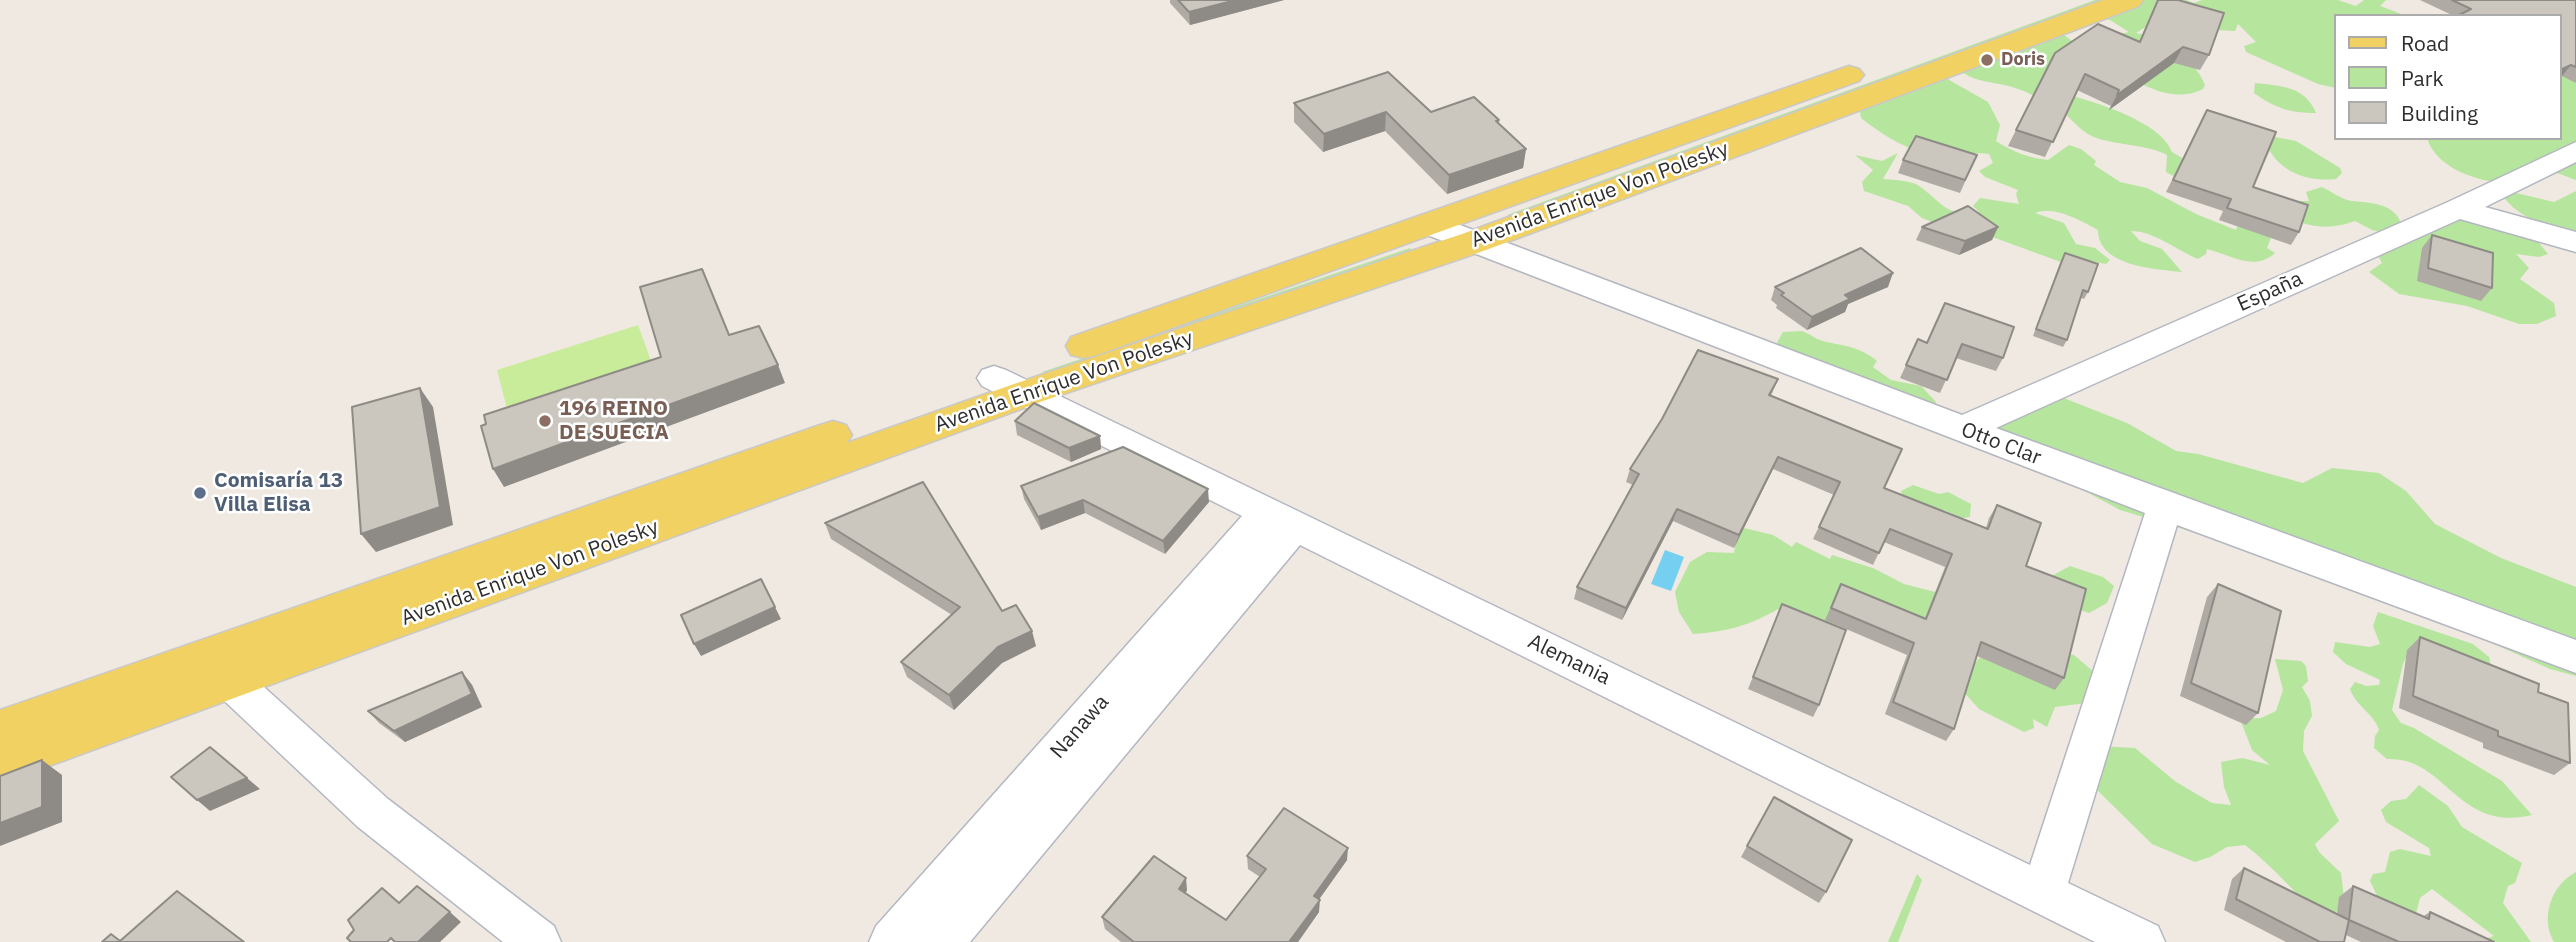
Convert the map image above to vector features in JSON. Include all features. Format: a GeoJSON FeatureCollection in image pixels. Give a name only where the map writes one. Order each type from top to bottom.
{"type":"FeatureCollection","features":[{"type":"Feature","properties":{"kind":"main road","name":"Avenida Enrique Von Polesky"},"geometry":{"type":"LineString","coordinates":[[0,764],[221,668],[1011,386],[1428,225],[2062,0]]}},
{"type":"Feature","properties":{"kind":"main road","name":"Avenida Enrique Von Polesky"},"geometry":{"type":"LineString","coordinates":[[1011,386],[1474,242],[2129,0]]}},
{"type":"Feature","properties":{"kind":"main road","name":"Avenida Enrique Von Polesky"},"geometry":{"type":"LineString","coordinates":[[0,730],[221,668]]}},
{"type":"Feature","properties":{"kind":"street","name":"España"},"geometry":{"type":"LineString","coordinates":[[1962,429],[2458,209],[2576,151]]}},
{"type":"Feature","properties":{"kind":"street"},"geometry":{"type":"LineString","coordinates":[[2458,209],[2576,242]]}},
{"type":"Feature","properties":{"kind":"street","name":"Otto Clar"},"geometry":{"type":"LineString","coordinates":[[1428,225],[2165,506],[2576,657]]}},
{"type":"Feature","properties":{"kind":"street","name":"Alemania"},"geometry":{"type":"LineString","coordinates":[[1011,386],[2143,942]]}},
{"type":"Feature","properties":{"kind":"street"},"geometry":{"type":"LineString","coordinates":[[2043,893],[2165,506]]}},
{"type":"Feature","properties":{"kind":"street","name":"Nanawa"},"geometry":{"type":"LineString","coordinates":[[892,942],[1282,519]]}},
{"type":"Feature","properties":{"kind":"street","name":"Nanawa"},"geometry":{"type":"LineString","coordinates":[[941,942],[1282,519]]}},
{"type":"Feature","properties":{"kind":"street"},"geometry":{"type":"LineString","coordinates":[[221,668],[373,813],[538,942]]}},
{"type":"Feature","properties":{"kind":"green space"},"geometry":{"type":"Polygon","coordinates":[[[2095,0],[2105,0],[1935,72],[1988,102],[2000,125],[1996,141],[2002,145],[2028,156],[2048,160],[2069,145],[2081,149],[2096,161],[2094,165],[2120,182],[2147,188],[2196,214],[2236,230],[2241,215],[2272,235],[2267,248],[2275,253],[2267,259],[2251,262],[2207,249],[2206,254],[2198,259],[2157,237],[2131,231],[2140,241],[2162,249],[2182,272],[2143,267],[2117,258],[2107,251],[2100,242],[2098,230],[2084,222],[2059,212],[2035,213],[2064,223],[2076,244],[2095,248],[2110,260],[2106,264],[2090,261],[2080,269],[1987,235],[1942,226],[1922,218],[1908,206],[1864,191],[1862,182],[1873,170],[1855,155],[1882,161],[1898,153],[1883,179],[1914,183],[1946,208],[1957,212],[1976,215],[1979,212],[1973,206],[1980,198],[2019,204],[2016,194],[2018,190],[1985,177],[1979,171],[1993,163],[1989,154],[1938,156],[1914,150],[1892,139],[1861,118],[1857,95],[1512,217],[1507,215],[2095,0]]]}},
{"type":"Feature","properties":{"kind":"green space"},"geometry":{"type":"Polygon","coordinates":[[[2112,0],[2186,0],[2194,3],[2202,0],[2338,0],[2356,6],[2364,0],[2386,0],[2380,6],[2402,14],[2334,14],[2334,88],[2318,84],[2246,52],[2244,46],[2256,42],[2238,24],[2235,31],[2147,26],[2136,33],[2177,50],[2193,65],[2205,85],[2203,89],[2195,92],[2178,95],[2138,82],[2120,34],[2129,32],[2110,20],[2096,18],[2112,0]]]}},
{"type":"Feature","properties":{"kind":"green space"},"geometry":{"type":"Polygon","coordinates":[[[2059,31],[2085,51],[2087,83],[2069,95],[2127,115],[2155,132],[2166,141],[2172,152],[2189,162],[2177,178],[2166,172],[2167,155],[2094,137],[2061,110],[2040,99],[2012,87],[1977,79],[1957,69],[2059,31]]]}},
{"type":"Feature","properties":{"kind":"green space"},"geometry":{"type":"Polygon","coordinates":[[[2562,58],[2576,64],[2576,180],[2549,172],[2513,182],[2488,181],[2462,173],[2432,149],[2428,140],[2562,140],[2562,58]]]}},
{"type":"Feature","properties":{"kind":"green space"},"geometry":{"type":"Polygon","coordinates":[[[2255,83],[2299,92],[2316,113],[2283,109],[2254,93],[2255,83]]]}},
{"type":"Feature","properties":{"kind":"green space"},"geometry":{"type":"Polygon","coordinates":[[[2275,137],[2296,141],[2340,168],[2342,173],[2336,179],[2325,180],[2305,177],[2287,169],[2267,146],[2275,137]]]}},
{"type":"Feature","properties":{"kind":"green space"},"geometry":{"type":"Polygon","coordinates":[[[2322,187],[2348,200],[2389,209],[2395,213],[2402,227],[2424,211],[2438,210],[2535,238],[2548,254],[2539,257],[2516,254],[2529,268],[2520,279],[2554,303],[2556,316],[2537,324],[2519,324],[2467,306],[2399,294],[2369,272],[2382,263],[2376,252],[2392,234],[2372,230],[2355,221],[2337,226],[2321,226],[2304,224],[2288,217],[2293,201],[2309,201],[2306,192],[2322,187]]]}},
{"type":"Feature","properties":{"kind":"green space"},"geometry":{"type":"Polygon","coordinates":[[[2576,191],[2576,232],[2534,221],[2517,210],[2501,194],[2516,193],[2554,202],[2576,191]]]}},
{"type":"Feature","properties":{"kind":"green space"},"geometry":{"type":"Polygon","coordinates":[[[1410,248],[1413,251],[1047,374],[1042,372],[1410,248]]]}},
{"type":"Feature","properties":{"kind":"green space"},"geometry":{"type":"Polygon","coordinates":[[[638,325],[655,372],[510,420],[497,370],[638,325]]]}},
{"type":"Feature","properties":{"kind":"green space"},"geometry":{"type":"Polygon","coordinates":[[[1802,331],[1820,340],[1864,352],[1877,361],[1873,367],[1891,380],[1921,386],[1936,402],[1934,408],[1775,346],[1783,332],[1802,331]]]}},
{"type":"Feature","properties":{"kind":"green space"},"geometry":{"type":"Polygon","coordinates":[[[2041,389],[2127,423],[2176,451],[2198,454],[2303,483],[2332,468],[2379,473],[2406,491],[2435,524],[2501,558],[2576,587],[2576,676],[2550,669],[2447,623],[2210,537],[2120,510],[2009,450],[1987,410],[2041,389]]]}},
{"type":"Feature","properties":{"kind":"green space"},"geometry":{"type":"Polygon","coordinates":[[[1913,485],[1939,494],[1948,492],[1971,504],[1970,517],[1962,518],[1944,510],[1938,515],[1906,507],[1901,491],[1913,485]]]}},
{"type":"Feature","properties":{"kind":"green space"},"geometry":{"type":"Polygon","coordinates":[[[1744,528],[1773,535],[1792,547],[1796,542],[1830,559],[1832,555],[1873,568],[1904,584],[1939,593],[1970,624],[1837,625],[1778,609],[1738,627],[1693,634],[1679,612],[1675,592],[1690,562],[1707,552],[1734,553],[1736,541],[1744,528]]]}},
{"type":"Feature","properties":{"kind":"green space"},"geometry":{"type":"Polygon","coordinates":[[[2070,566],[2103,577],[2114,586],[2107,603],[2089,613],[2055,601],[2048,578],[2070,566]]]}},
{"type":"Feature","properties":{"kind":"green space"},"geometry":{"type":"Polygon","coordinates":[[[2378,612],[2473,644],[2489,657],[2495,682],[2411,647],[2403,664],[2392,710],[2401,723],[2414,728],[2502,781],[2532,815],[2507,818],[2486,813],[2469,804],[2424,769],[2407,761],[2387,759],[2374,748],[2375,736],[2379,730],[2350,689],[2355,682],[2366,686],[2379,685],[2380,680],[2346,664],[2333,652],[2335,642],[2370,647],[2380,644],[2373,626],[2378,612]]]}},
{"type":"Feature","properties":{"kind":"green space"},"geometry":{"type":"Polygon","coordinates":[[[2056,652],[2074,655],[2095,673],[2094,702],[2055,707],[2047,727],[2033,719],[2034,728],[2024,732],[1979,709],[1961,689],[1969,670],[1983,654],[2056,652]]]}},
{"type":"Feature","properties":{"kind":"green space"},"geometry":{"type":"Polygon","coordinates":[[[2275,659],[2301,661],[2306,666],[2308,681],[2302,687],[2310,701],[2312,716],[2304,731],[2303,751],[2339,821],[2315,844],[2319,852],[2341,873],[2345,907],[2323,919],[2266,862],[2245,845],[2227,847],[2195,862],[2152,844],[2093,786],[2100,746],[2135,748],[2176,782],[2212,803],[2231,805],[2224,787],[2221,762],[2242,758],[2270,765],[2252,750],[2240,719],[2261,718],[2276,711],[2283,690],[2275,659]]]}},
{"type":"Feature","properties":{"kind":"green space"},"geometry":{"type":"Polygon","coordinates":[[[2419,785],[2448,806],[2462,827],[2522,863],[2515,883],[2508,886],[2503,903],[2531,942],[2474,942],[2494,936],[2432,889],[2420,898],[2412,929],[2381,904],[2370,881],[2373,874],[2385,872],[2390,852],[2400,849],[2431,856],[2429,848],[2386,822],[2381,810],[2391,801],[2406,799],[2419,785]]]}},
{"type":"Feature","properties":{"kind":"green space"},"geometry":{"type":"Polygon","coordinates":[[[2576,872],[2576,942],[2554,942],[2548,923],[2550,903],[2560,885],[2576,872]]]}},
{"type":"Feature","properties":{"kind":"green space"},"geometry":{"type":"Polygon","coordinates":[[[1917,874],[1922,880],[1898,942],[1888,942],[1917,874]]]}},
{"type":"Feature","properties":{"kind":"water"},"geometry":{"type":"Polygon","coordinates":[[[1665,550],[1684,557],[1671,591],[1651,584],[1665,550]]]}},
{"type":"Feature","properties":{"kind":"building"},"geometry":{"type":"Polygon","coordinates":[[[1178,0],[1236,0],[1189,12],[1178,0]]]}},
{"type":"Feature","properties":{"kind":"building"},"geometry":{"type":"Polygon","coordinates":[[[2158,0],[2178,0],[2224,13],[2209,55],[2183,47],[2117,95],[2119,90],[2085,74],[2053,142],[2016,130],[2055,53],[2098,24],[2140,42],[2158,0]]]}},
{"type":"Feature","properties":{"kind":"building"},"geometry":{"type":"Polygon","coordinates":[[[2452,0],[2576,0],[2576,67],[2571,65],[2562,69],[2562,14],[2461,14],[2471,9],[2452,0]]]}},
{"type":"Feature","properties":{"kind":"building"},"geometry":{"type":"Polygon","coordinates":[[[1388,72],[1431,112],[1474,97],[1526,149],[1449,175],[1386,112],[1324,134],[1294,103],[1388,72]]]}},
{"type":"Feature","properties":{"kind":"building"},"geometry":{"type":"Polygon","coordinates":[[[2207,110],[2276,132],[2253,187],[2308,205],[2299,232],[2227,208],[2231,199],[2173,180],[2207,110]]]}},
{"type":"Feature","properties":{"kind":"building"},"geometry":{"type":"Polygon","coordinates":[[[1916,136],[1977,155],[1965,180],[1903,160],[1916,136]]]}},
{"type":"Feature","properties":{"kind":"building"},"geometry":{"type":"Polygon","coordinates":[[[1968,206],[1998,227],[1965,241],[1922,227],[1968,206]]]}},
{"type":"Feature","properties":{"kind":"building"},"geometry":{"type":"Polygon","coordinates":[[[2432,235],[2493,253],[2492,288],[2428,268],[2432,235]]]}},
{"type":"Feature","properties":{"kind":"building"},"geometry":{"type":"Polygon","coordinates":[[[1861,248],[1893,273],[1845,295],[1850,299],[1812,317],[1781,295],[1784,293],[1775,287],[1861,248]]]}},
{"type":"Feature","properties":{"kind":"building"},"geometry":{"type":"Polygon","coordinates":[[[2065,253],[2098,264],[2088,292],[2083,290],[2067,340],[2036,329],[2065,253]]]}},
{"type":"Feature","properties":{"kind":"building"},"geometry":{"type":"Polygon","coordinates":[[[702,269],[729,335],[759,326],[778,365],[493,469],[481,426],[486,424],[484,415],[661,357],[640,287],[702,269]]]}},
{"type":"Feature","properties":{"kind":"building"},"geometry":{"type":"Polygon","coordinates":[[[1945,303],[2014,327],[2003,358],[1962,344],[1947,380],[1906,365],[1918,339],[1927,343],[1945,303]]]}},
{"type":"Feature","properties":{"kind":"building"},"geometry":{"type":"Polygon","coordinates":[[[1698,350],[1778,379],[1769,395],[1902,449],[1884,488],[1988,529],[1997,505],[2041,523],[2026,566],[2086,589],[2064,678],[1981,642],[1954,729],[1893,702],[1914,643],[1831,608],[1841,584],[1926,619],[1952,554],[1890,529],[1879,553],[1819,527],[1840,482],[1778,457],[1739,535],[1677,509],[1626,608],[1577,587],[1639,474],[1630,469],[1662,419],[1698,350]]]}},
{"type":"Feature","properties":{"kind":"building"},"geometry":{"type":"Polygon","coordinates":[[[420,388],[440,507],[361,534],[352,407],[420,388]]]}},
{"type":"Feature","properties":{"kind":"building"},"geometry":{"type":"Polygon","coordinates":[[[1034,403],[1100,436],[1069,448],[1015,421],[1034,403]]]}},
{"type":"Feature","properties":{"kind":"building"},"geometry":{"type":"Polygon","coordinates":[[[1123,447],[1208,489],[1163,541],[1083,500],[1038,517],[1021,486],[1123,447]]]}},
{"type":"Feature","properties":{"kind":"building"},"geometry":{"type":"Polygon","coordinates":[[[923,482],[1002,611],[1016,605],[1032,631],[998,647],[949,695],[901,662],[960,607],[825,523],[923,482]]]}},
{"type":"Feature","properties":{"kind":"building"},"geometry":{"type":"Polygon","coordinates":[[[761,579],[775,607],[694,644],[681,615],[761,579]]]}},
{"type":"Feature","properties":{"kind":"building"},"geometry":{"type":"Polygon","coordinates":[[[2218,584],[2281,611],[2258,713],[2191,683],[2218,584]]]}},
{"type":"Feature","properties":{"kind":"building"},"geometry":{"type":"Polygon","coordinates":[[[1782,604],[1846,630],[1819,705],[1753,677],[1782,604]]]}},
{"type":"Feature","properties":{"kind":"building"},"geometry":{"type":"Polygon","coordinates":[[[2420,637],[2539,684],[2538,692],[2568,703],[2570,763],[2498,736],[2498,731],[2413,696],[2420,637]]]}},
{"type":"Feature","properties":{"kind":"building"},"geometry":{"type":"Polygon","coordinates":[[[462,672],[472,694],[394,731],[368,711],[462,672]]]}},
{"type":"Feature","properties":{"kind":"building"},"geometry":{"type":"Polygon","coordinates":[[[210,747],[247,778],[197,800],[171,777],[210,747]]]}},
{"type":"Feature","properties":{"kind":"building"},"geometry":{"type":"Polygon","coordinates":[[[42,760],[42,807],[0,823],[0,776],[42,760]]]}},
{"type":"Feature","properties":{"kind":"building"},"geometry":{"type":"Polygon","coordinates":[[[1774,797],[1852,840],[1826,892],[1747,846],[1774,797]]]}},
{"type":"Feature","properties":{"kind":"building"},"geometry":{"type":"Polygon","coordinates":[[[1284,808],[1348,848],[1314,896],[1320,900],[1289,942],[1134,942],[1102,917],[1154,856],[1186,878],[1179,889],[1226,920],[1266,869],[1247,856],[1284,808]]]}},
{"type":"Feature","properties":{"kind":"building"},"geometry":{"type":"Polygon","coordinates":[[[2244,868],[2349,920],[2344,942],[2320,942],[2236,899],[2244,868]]]}},
{"type":"Feature","properties":{"kind":"building"},"geometry":{"type":"Polygon","coordinates":[[[417,886],[450,912],[418,942],[395,942],[391,938],[387,942],[351,942],[347,938],[354,930],[348,920],[382,888],[399,903],[417,886]]]}},
{"type":"Feature","properties":{"kind":"building"},"geometry":{"type":"Polygon","coordinates":[[[2353,886],[2429,919],[2430,912],[2494,942],[2399,942],[2349,920],[2353,886]]]}},
{"type":"Feature","properties":{"kind":"building"},"geometry":{"type":"Polygon","coordinates":[[[177,891],[244,942],[102,942],[111,934],[120,941],[177,891]]]}},
{"type":"Feature","properties":{"kind":"place","name":"Doris"},"geometry":{"type":"Point","coordinates":[1987,60]}},
{"type":"Feature","properties":{"kind":"place","name":"196 REINO DE SUECIA"},"geometry":{"type":"Point","coordinates":[545,421]}},
{"type":"Feature","properties":{"kind":"place","name":"Comisaría 13 Villa Elisa"},"geometry":{"type":"Point","coordinates":[200,493]}}]}
